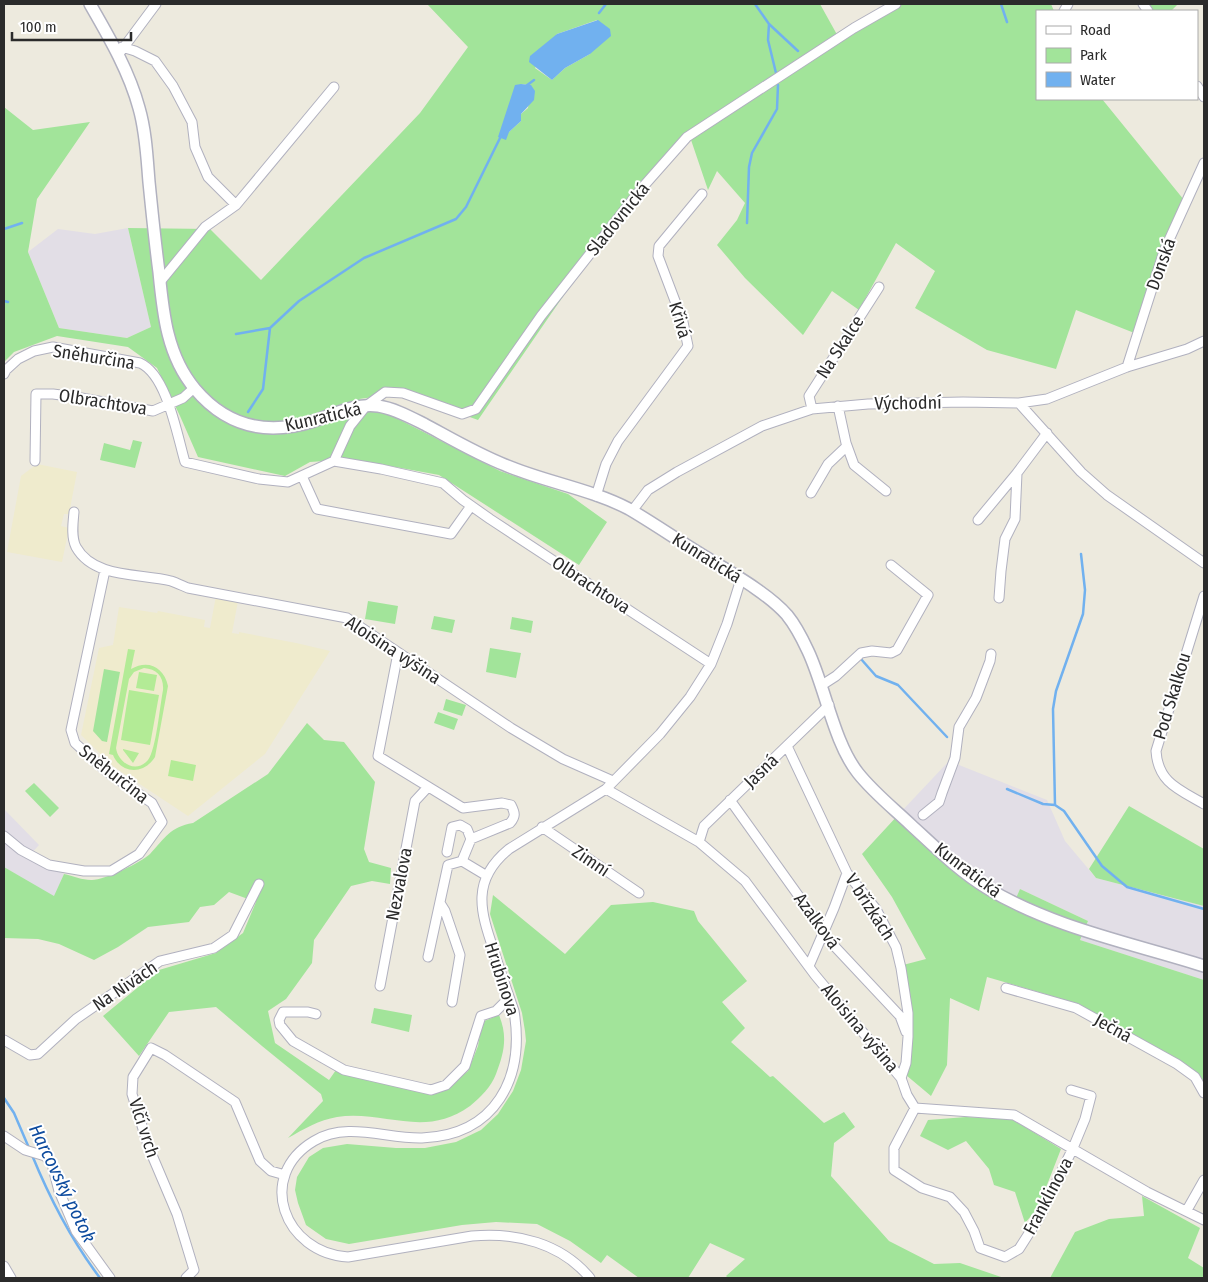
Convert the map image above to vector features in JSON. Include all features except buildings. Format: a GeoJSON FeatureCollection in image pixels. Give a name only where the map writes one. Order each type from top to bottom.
{"type":"FeatureCollection","features":[{"type":"Feature","properties":{"kind":"street","name":"Kunratická"},"geometry":{"type":"LineString","coordinates":[[90,4],[121,51],[139,108],[145,137],[160,282],[168,336],[178,360],[194,388],[216,409],[227,417],[258,427],[278,428],[299,425],[348,409],[366,406],[386,408],[412,418],[505,466],[596,496],[632,511],[741,579],[787,615],[800,633],[810,655],[848,758],[857,772],[942,853],[983,886],[1014,903],[1071,926],[1204,966]]}},
{"type":"Feature","properties":{"kind":"street"},"geometry":{"type":"LineString","coordinates":[[121,51],[156,4]]}},
{"type":"Feature","properties":{"kind":"street","name":"Sladovnická"},"geometry":{"type":"LineString","coordinates":[[366,406],[385,392],[403,393],[462,414],[476,409],[541,316],[641,189],[687,137],[854,28],[896,4]]}},
{"type":"Feature","properties":{"kind":"street"},"geometry":{"type":"LineString","coordinates":[[121,51],[135,51],[155,62],[173,86],[192,122],[195,147],[208,178],[236,205]]}},
{"type":"Feature","properties":{"kind":"street"},"geometry":{"type":"LineString","coordinates":[[160,282],[205,227],[236,205],[334,87]]}},
{"type":"Feature","properties":{"kind":"street","name":"Donská"},"geometry":{"type":"LineString","coordinates":[[1127,367],[1164,251],[1204,164]]}},
{"type":"Feature","properties":{"kind":"street","name":"Křivá"},"geometry":{"type":"LineString","coordinates":[[596,496],[606,464],[618,441],[688,346],[683,322],[658,256],[659,246],[702,194]]}},
{"type":"Feature","properties":{"kind":"street","name":"Na Skalce"},"geometry":{"type":"LineString","coordinates":[[812,409],[809,396],[879,287]]}},
{"type":"Feature","properties":{"kind":"street","name":"Východní"},"geometry":{"type":"LineString","coordinates":[[632,511],[648,490],[677,472],[762,426],[812,409],[915,403],[1020,403],[1047,399],[1127,367],[1187,349],[1204,341]]}},
{"type":"Feature","properties":{"kind":"street","name":"Sněhurčina"},"geometry":{"type":"LineString","coordinates":[[4,374],[18,359],[34,351],[53,347],[116,358],[147,366],[158,381],[169,404]]}},
{"type":"Feature","properties":{"kind":"street"},"geometry":{"type":"LineString","coordinates":[[169,404],[184,398],[194,388]]}},
{"type":"Feature","properties":{"kind":"street","name":"Olbrachtova"},"geometry":{"type":"LineString","coordinates":[[35,461],[36,394],[53,394],[76,396],[153,411],[169,404],[185,462],[259,479],[288,482],[334,461],[443,483],[471,506],[711,664]]}},
{"type":"Feature","properties":{"kind":"street"},"geometry":{"type":"LineString","coordinates":[[1020,403],[1081,472],[1107,495],[1204,563]]}},
{"type":"Feature","properties":{"kind":"street"},"geometry":{"type":"LineString","coordinates":[[334,461],[350,426],[366,406]]}},
{"type":"Feature","properties":{"kind":"street"},"geometry":{"type":"LineString","coordinates":[[838,406],[847,446],[854,465],[886,491]]}},
{"type":"Feature","properties":{"kind":"street"},"geometry":{"type":"LineString","coordinates":[[978,520],[1017,473],[1046,433]]}},
{"type":"Feature","properties":{"kind":"street"},"geometry":{"type":"LineString","coordinates":[[811,493],[828,464],[847,446]]}},
{"type":"Feature","properties":{"kind":"street"},"geometry":{"type":"LineString","coordinates":[[1000,598],[1000,571],[1005,539],[1015,519],[1017,473]]}},
{"type":"Feature","properties":{"kind":"street"},"geometry":{"type":"LineString","coordinates":[[302,476],[318,509],[451,534],[471,506]]}},
{"type":"Feature","properties":{"kind":"street","name":"Aloisina výšina"},"geometry":{"type":"LineString","coordinates":[[74,512],[72,526],[76,546],[90,563],[105,570],[172,581],[188,588],[347,618],[511,728],[563,759],[613,781]]}},
{"type":"Feature","properties":{"kind":"street"},"geometry":{"type":"LineString","coordinates":[[822,685],[862,654],[872,651],[891,653],[898,650],[912,626],[928,595],[891,565]]}},
{"type":"Feature","properties":{"kind":"street","name":"Sněhurčina"},"geometry":{"type":"LineString","coordinates":[[4,836],[21,850],[49,865],[84,872],[111,870],[139,854],[162,822],[152,803],[106,771],[75,744],[70,730],[105,570]]}},
{"type":"Feature","properties":{"kind":"street","name":"Hrubínova"},"geometry":{"type":"LineString","coordinates":[[590,1278],[574,1263],[545,1245],[517,1237],[491,1234],[348,1257],[329,1255],[302,1238],[289,1221],[282,1198],[285,1175],[297,1153],[317,1139],[331,1133],[343,1131],[398,1137],[433,1136],[461,1130],[489,1111],[503,1096],[516,1056],[516,1024],[485,928],[482,913],[482,894],[487,876],[499,857],[606,789],[660,734],[690,697],[711,664],[727,624],[741,579]]}},
{"type":"Feature","properties":{"kind":"street","name":"Pod Skalkou"},"geometry":{"type":"LineString","coordinates":[[1204,596],[1156,751],[1158,767],[1171,785],[1204,804]]}},
{"type":"Feature","properties":{"kind":"street"},"geometry":{"type":"LineString","coordinates":[[398,653],[378,756],[463,808],[502,803],[511,806],[515,813],[510,823],[470,839]]}},
{"type":"Feature","properties":{"kind":"street"},"geometry":{"type":"LineString","coordinates":[[924,815],[939,802],[955,758],[960,728],[976,698],[991,654]]}},
{"type":"Feature","properties":{"kind":"street","name":"Jasná"},"geometry":{"type":"LineString","coordinates":[[699,842],[704,826],[829,705]]}},
{"type":"Feature","properties":{"kind":"street","name":"V břízkách"},"geometry":{"type":"LineString","coordinates":[[787,746],[847,872],[876,909],[896,947],[908,1013],[906,1063],[901,1078]]}},
{"type":"Feature","properties":{"kind":"street","name":"Nezvalova"},"geometry":{"type":"LineString","coordinates":[[380,986],[415,801],[428,787]]}},
{"type":"Feature","properties":{"kind":"street","name":"Aloisina výšina"},"geometry":{"type":"LineString","coordinates":[[606,789],[699,842],[745,881],[808,966],[901,1078],[907,1095],[915,1108]]}},
{"type":"Feature","properties":{"kind":"street","name":"Azalková"},"geometry":{"type":"LineString","coordinates":[[730,800],[818,923],[823,934],[900,1016],[908,1037]]}},
{"type":"Feature","properties":{"kind":"street"},"geometry":{"type":"LineString","coordinates":[[448,852],[452,826],[460,825],[467,829],[470,839],[462,861]]}},
{"type":"Feature","properties":{"kind":"street","name":"Zimní"},"geometry":{"type":"LineString","coordinates":[[542,828],[639,894]]}},
{"type":"Feature","properties":{"kind":"street"},"geometry":{"type":"LineString","coordinates":[[428,957],[448,865],[462,861],[487,876]]}},
{"type":"Feature","properties":{"kind":"street"},"geometry":{"type":"LineString","coordinates":[[808,966],[823,934],[847,872]]}},
{"type":"Feature","properties":{"kind":"street","name":"Na Nivách"},"geometry":{"type":"LineString","coordinates":[[4,1040],[30,1055],[38,1054],[76,1020],[160,961],[214,948],[232,935],[259,884]]}},
{"type":"Feature","properties":{"kind":"street"},"geometry":{"type":"LineString","coordinates":[[440,904],[445,911],[460,955],[452,1002]]}},
{"type":"Feature","properties":{"kind":"street","name":"Ječná"},"geometry":{"type":"LineString","coordinates":[[1006,988],[1076,1008],[1178,1064],[1195,1077],[1204,1093]]}},
{"type":"Feature","properties":{"kind":"street"},"geometry":{"type":"LineString","coordinates":[[316,1014],[308,1012],[283,1012],[279,1020],[280,1025],[293,1041],[344,1070],[431,1090],[446,1085],[465,1066],[481,1016],[496,1011],[509,998]]}},
{"type":"Feature","properties":{"kind":"street","name":"Vlčí vrch"},"geometry":{"type":"LineString","coordinates":[[186,1278],[194,1270],[177,1214],[149,1148],[132,1094],[133,1077],[151,1048],[165,1055],[235,1102],[260,1161],[271,1171],[285,1175]]}},
{"type":"Feature","properties":{"kind":"street"},"geometry":{"type":"LineString","coordinates":[[1072,1090],[1091,1096],[1085,1119],[1073,1148]]}},
{"type":"Feature","properties":{"kind":"street"},"geometry":{"type":"LineString","coordinates":[[915,1108],[1014,1115],[1147,1192],[1188,1210],[1204,1220]]}},
{"type":"Feature","properties":{"kind":"street","name":"Franklinova"},"geometry":{"type":"LineString","coordinates":[[915,1108],[894,1148],[894,1170],[922,1188],[950,1197],[964,1212],[980,1248],[1005,1257],[1019,1249],[1040,1216],[1073,1148]]}},
{"type":"Feature","properties":{"kind":"street"},"geometry":{"type":"LineString","coordinates":[[4,1136],[25,1150],[45,1156],[52,1164],[76,1231],[110,1278]]}},
{"type":"Feature","properties":{"kind":"street"},"geometry":{"type":"LineString","coordinates":[[1188,1210],[1204,1180]]}},
{"type":"Feature","properties":{"kind":"street"},"geometry":{"type":"LineString","coordinates":[[4,1266],[11,1278]]}},
{"type":"Feature","properties":{"kind":"shaded area"},"geometry":{"type":"Polygon","coordinates":[[[128,228],[151,327],[127,338],[59,328],[28,252],[58,229],[95,234],[128,228]]]}},
{"type":"Feature","properties":{"kind":"shaded area"},"geometry":{"type":"Polygon","coordinates":[[[37,464],[77,472],[69,514],[64,514],[61,526],[69,528],[62,562],[7,552],[21,476],[37,464]]]}},
{"type":"Feature","properties":{"kind":"shaded area"},"geometry":{"type":"Polygon","coordinates":[[[216,596],[238,601],[232,633],[239,634],[239,632],[330,651],[265,754],[188,816],[114,767],[81,735],[99,648],[113,645],[119,607],[157,613],[158,611],[205,620],[204,627],[210,628],[216,596]]]}},
{"type":"Feature","properties":{"kind":"shaded area"},"geometry":{"type":"Polygon","coordinates":[[[949,761],[1047,800],[1065,841],[1096,878],[1204,906],[1204,980],[1080,940],[1088,921],[1020,889],[1014,903],[983,886],[899,814],[949,761]]]}},
{"type":"Feature","properties":{"kind":"shaded area"},"geometry":{"type":"Polygon","coordinates":[[[4,809],[39,845],[28,857],[64,874],[54,897],[4,867],[4,809]]]}},
{"type":"Feature","properties":{"kind":"green space"},"geometry":{"type":"Polygon","coordinates":[[[427,4],[820,4],[840,40],[903,4],[1051,4],[1054,10],[1036,10],[1036,100],[1103,100],[1184,200],[1163,241],[1150,311],[1142,336],[1076,310],[1056,369],[987,350],[915,308],[935,271],[896,243],[859,310],[832,291],[803,335],[745,278],[717,245],[737,220],[745,203],[717,171],[708,190],[689,134],[630,199],[478,420],[403,393],[359,399],[500,471],[568,494],[607,522],[579,565],[439,475],[352,459],[310,462],[285,476],[198,457],[157,368],[128,347],[57,336],[14,352],[4,362],[4,107],[33,130],[90,122],[37,199],[28,252],[59,328],[127,338],[151,327],[128,228],[210,229],[261,280],[420,113],[468,47],[427,4]],[[597,20],[557,34],[535,68],[552,80],[565,68],[590,54],[597,20]],[[521,84],[509,132],[521,121],[521,114],[528,108],[531,85],[521,84]]]}},
{"type":"Feature","properties":{"kind":"green space"},"geometry":{"type":"Polygon","coordinates":[[[1146,4],[1178,4],[1172,10],[1150,10],[1146,4]]]}},
{"type":"Feature","properties":{"kind":"green space"},"geometry":{"type":"Polygon","coordinates":[[[133,440],[142,442],[135,468],[100,460],[104,443],[130,450],[133,440]]]}},
{"type":"Feature","properties":{"kind":"green space"},"geometry":{"type":"Polygon","coordinates":[[[368,601],[398,606],[395,624],[365,619],[368,601]]]}},
{"type":"Feature","properties":{"kind":"green space"},"geometry":{"type":"Polygon","coordinates":[[[434,616],[455,620],[452,633],[431,629],[434,616]]]}},
{"type":"Feature","properties":{"kind":"green space"},"geometry":{"type":"Polygon","coordinates":[[[512,617],[533,621],[531,633],[510,629],[512,617]]]}},
{"type":"Feature","properties":{"kind":"green space"},"geometry":{"type":"Polygon","coordinates":[[[490,648],[521,653],[516,678],[486,672],[490,648]]]}},
{"type":"Feature","properties":{"kind":"green space"},"geometry":{"type":"Polygon","coordinates":[[[128,649],[135,650],[131,669],[143,665],[154,667],[163,674],[168,686],[155,757],[145,767],[133,770],[121,766],[113,755],[109,754],[128,649]],[[144,668],[134,672],[129,679],[116,748],[120,758],[128,765],[133,766],[143,764],[148,760],[151,755],[157,727],[163,685],[159,674],[144,668]]]}},
{"type":"Feature","properties":{"kind":"green space"},"geometry":{"type":"Polygon","coordinates":[[[104,669],[120,672],[107,742],[102,741],[93,731],[104,669]]]}},
{"type":"Feature","properties":{"kind":"green space"},"geometry":{"type":"Polygon","coordinates":[[[139,672],[157,675],[154,691],[136,688],[139,672]]]}},
{"type":"Feature","properties":{"kind":"green space"},"geometry":{"type":"Polygon","coordinates":[[[129,690],[159,695],[150,745],[121,740],[129,690]]]}},
{"type":"Feature","properties":{"kind":"green space"},"geometry":{"type":"Polygon","coordinates":[[[446,699],[466,705],[462,716],[443,710],[446,699]]]}},
{"type":"Feature","properties":{"kind":"green space"},"geometry":{"type":"Polygon","coordinates":[[[438,712],[458,719],[454,730],[434,723],[438,712]]]}},
{"type":"Feature","properties":{"kind":"green space"},"geometry":{"type":"Polygon","coordinates":[[[307,723],[324,740],[344,742],[375,782],[364,849],[369,862],[391,868],[390,884],[372,881],[351,886],[314,940],[312,963],[286,999],[268,1011],[275,1043],[329,1080],[336,1070],[345,1075],[429,1094],[448,1087],[468,1071],[478,1046],[482,1022],[499,1015],[502,1023],[504,1045],[494,1079],[478,1099],[453,1116],[437,1121],[421,1122],[371,1117],[337,1117],[306,1128],[288,1138],[323,1101],[321,1094],[216,1007],[169,1012],[139,1056],[103,1016],[159,970],[216,953],[243,933],[256,902],[229,892],[214,905],[200,907],[189,922],[148,927],[94,960],[59,944],[38,939],[4,938],[4,867],[54,896],[64,874],[91,880],[104,877],[139,862],[150,854],[173,830],[193,823],[268,774],[307,723]]]}},
{"type":"Feature","properties":{"kind":"green space"},"geometry":{"type":"Polygon","coordinates":[[[123,750],[139,753],[133,763],[123,750]]]}},
{"type":"Feature","properties":{"kind":"green space"},"geometry":{"type":"Polygon","coordinates":[[[171,760],[196,765],[193,781],[168,776],[171,760]]]}},
{"type":"Feature","properties":{"kind":"green space"},"geometry":{"type":"Polygon","coordinates":[[[34,783],[59,808],[50,817],[25,791],[34,783]]]}},
{"type":"Feature","properties":{"kind":"green space"},"geometry":{"type":"Polygon","coordinates":[[[1129,806],[1204,849],[1204,906],[1096,878],[1089,869],[1129,806]]]}},
{"type":"Feature","properties":{"kind":"green space"},"geometry":{"type":"Polygon","coordinates":[[[899,814],[956,866],[1014,903],[1020,889],[1088,921],[1080,940],[1204,980],[1204,1087],[1176,1059],[1076,1003],[987,977],[979,1011],[950,998],[947,1065],[931,1096],[906,1075],[903,965],[926,959],[892,897],[862,854],[899,814]]]}},
{"type":"Feature","properties":{"kind":"green space"},"geometry":{"type":"Polygon","coordinates":[[[493,895],[565,954],[611,905],[653,902],[694,911],[698,921],[747,981],[722,1002],[745,1028],[731,1042],[770,1077],[773,1076],[824,1123],[844,1112],[855,1127],[834,1143],[831,1176],[889,1241],[934,1264],[960,1263],[1004,1278],[728,1278],[726,1276],[745,1259],[710,1243],[688,1278],[639,1278],[607,1255],[601,1263],[570,1241],[537,1224],[496,1222],[462,1225],[349,1244],[326,1239],[306,1225],[295,1190],[297,1177],[309,1157],[323,1148],[347,1144],[425,1148],[456,1142],[481,1130],[498,1114],[513,1091],[521,1070],[526,1041],[525,1031],[522,1013],[490,914],[493,895]]]}},
{"type":"Feature","properties":{"kind":"green space"},"geometry":{"type":"Polygon","coordinates":[[[374,1008],[412,1015],[409,1032],[371,1023],[374,1008]]]}},
{"type":"Feature","properties":{"kind":"green space"},"geometry":{"type":"Polygon","coordinates":[[[966,1117],[1012,1119],[1061,1149],[1038,1208],[1025,1223],[1015,1192],[994,1185],[989,1169],[966,1141],[948,1150],[920,1136],[928,1120],[966,1117]]]}},
{"type":"Feature","properties":{"kind":"green space"},"geometry":{"type":"Polygon","coordinates":[[[1142,1196],[1200,1228],[1188,1258],[1204,1268],[1204,1278],[1050,1278],[1075,1232],[1109,1219],[1144,1216],[1142,1196]]]}},
{"type":"Feature","properties":{"kind":"water"},"geometry":{"type":"Polygon","coordinates":[[[598,20],[610,29],[611,36],[590,54],[565,68],[552,80],[529,62],[530,56],[557,34],[598,20]]]}},
{"type":"Feature","properties":{"kind":"water"},"geometry":{"type":"Polygon","coordinates":[[[515,85],[531,85],[535,91],[534,100],[521,114],[521,121],[509,132],[506,140],[498,137],[515,85]]]}},
{"type":"Feature","properties":{"kind":"waterway"},"geometry":{"type":"LineString","coordinates":[[599,13],[606,4]]}},
{"type":"Feature","properties":{"kind":"waterway"},"geometry":{"type":"LineString","coordinates":[[755,4],[769,24],[768,40],[776,73]]}},
{"type":"Feature","properties":{"kind":"waterway"},"geometry":{"type":"LineString","coordinates":[[1001,4],[1007,22]]}},
{"type":"Feature","properties":{"kind":"waterway"},"geometry":{"type":"LineString","coordinates":[[769,24],[798,51]]}},
{"type":"Feature","properties":{"kind":"waterway"},"geometry":{"type":"LineString","coordinates":[[526,86],[534,80]]}},
{"type":"Feature","properties":{"kind":"waterway"},"geometry":{"type":"LineString","coordinates":[[747,223],[749,167],[752,153],[777,109],[778,85]]}},
{"type":"Feature","properties":{"kind":"waterway"},"geometry":{"type":"LineString","coordinates":[[248,412],[263,389],[270,328],[299,301],[364,258],[456,219],[466,207],[501,136]]}},
{"type":"Feature","properties":{"kind":"waterway"},"geometry":{"type":"LineString","coordinates":[[4,229],[22,223]]}},
{"type":"Feature","properties":{"kind":"waterway"},"geometry":{"type":"LineString","coordinates":[[4,301],[8,302]]}},
{"type":"Feature","properties":{"kind":"waterway"},"geometry":{"type":"LineString","coordinates":[[236,334],[270,328]]}},
{"type":"Feature","properties":{"kind":"waterway"},"geometry":{"type":"LineString","coordinates":[[1055,805],[1053,709],[1056,691],[1083,614],[1085,590],[1081,554]]}},
{"type":"Feature","properties":{"kind":"waterway"},"geometry":{"type":"LineString","coordinates":[[861,659],[876,676],[898,685],[947,737]]}},
{"type":"Feature","properties":{"kind":"waterway"},"geometry":{"type":"LineString","coordinates":[[1007,789],[1043,804],[1055,805],[1064,811],[1102,866],[1127,887],[1204,909]]}},
{"type":"Feature","properties":{"kind":"waterway","name":"Harcovský potok"},"geometry":{"type":"LineString","coordinates":[[4,1098],[14,1113],[29,1148]]}},
{"type":"Feature","properties":{"kind":"waterway","name":"Harcovský potok"},"geometry":{"type":"LineString","coordinates":[[32,1155],[62,1219],[100,1278]]}}]}
